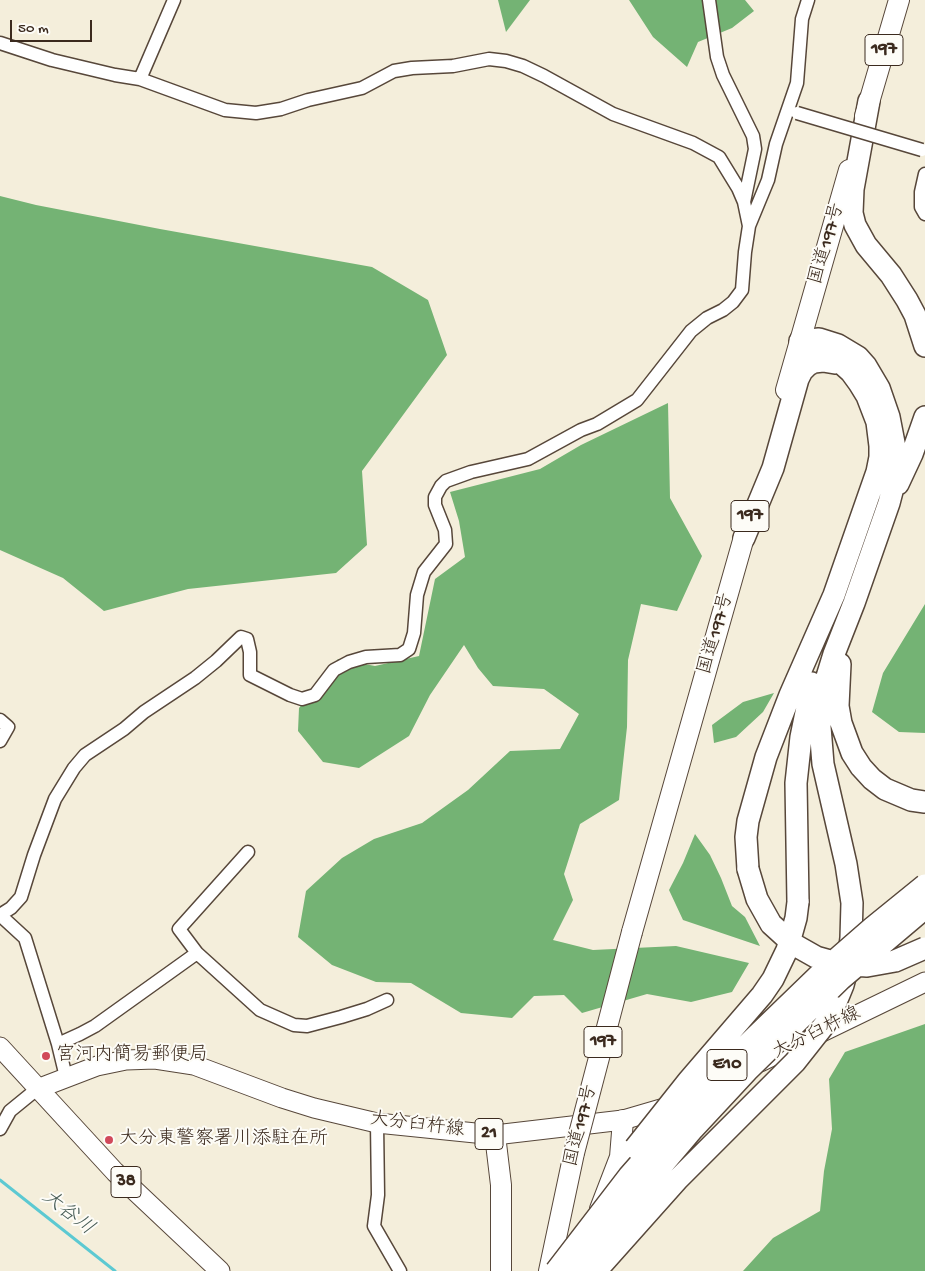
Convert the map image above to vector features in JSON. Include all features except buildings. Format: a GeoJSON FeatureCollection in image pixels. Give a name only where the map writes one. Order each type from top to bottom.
{"type":"FeatureCollection","features":[{"type":"Feature","properties":{"kind":"highway"},"geometry":{"type":"LineString","coordinates":[[889,32],[894,0]]}},
{"type":"Feature","properties":{"kind":"highway","name":"国道197号"},"geometry":{"type":"LineString","coordinates":[[549,1271],[574,1153],[632,932],[869,100],[900,0]]}},
{"type":"Feature","properties":{"kind":"highway"},"geometry":{"type":"LineString","coordinates":[[869,100],[852,189],[852,213],[855,225],[866,245],[891,275],[903,294],[915,316],[925,346]]}},
{"type":"Feature","properties":{"kind":"highway"},"geometry":{"type":"LineString","coordinates":[[800,340],[819,339],[838,345],[858,357],[872,376],[887,409],[896,448],[895,480],[890,503]]}},
{"type":"Feature","properties":{"kind":"highway"},"geometry":{"type":"LineString","coordinates":[[800,340],[815,351],[841,363],[851,372],[867,396],[875,416],[879,434],[880,457],[877,472],[834,595],[783,712],[763,766],[748,821],[746,837],[748,869],[757,899],[772,924],[793,944],[816,957],[841,964],[867,966],[895,961],[925,948]]}},
{"type":"Feature","properties":{"kind":"highway"},"geometry":{"type":"LineString","coordinates":[[744,538],[773,468],[798,379],[802,371],[808,365],[823,360],[851,372]]}},
{"type":"Feature","properties":{"kind":"highway"},"geometry":{"type":"LineString","coordinates":[[596,1271],[678,1179],[795,1062],[825,1024],[843,985],[851,938],[852,903],[846,864],[823,764],[820,711],[826,675],[890,503],[912,454],[925,417]]}},
{"type":"Feature","properties":{"kind":"highway"},"geometry":{"type":"LineString","coordinates":[[555,1271],[590,1213],[624,1163],[683,1088],[762,995],[787,950],[796,918],[798,902],[796,806],[798,760],[805,714],[834,595]]}},
{"type":"Feature","properties":{"kind":"highway"},"geometry":{"type":"LineString","coordinates":[[854,603],[838,673],[838,706],[845,739],[861,767],[872,779],[898,796],[925,802]]}},
{"type":"Feature","properties":{"kind":"highway","name":"E10"},"geometry":{"type":"LineString","coordinates":[[555,1271],[629,1176],[733,1058],[825,969],[925,884]]}},
{"type":"Feature","properties":{"kind":"highway","name":"E10"},"geometry":{"type":"LineString","coordinates":[[578,1271],[643,1188],[693,1129],[747,1071],[841,979],[925,908]]}},
{"type":"Feature","properties":{"kind":"highway"},"geometry":{"type":"LineString","coordinates":[[578,1271],[620,1157],[623,1120]]}},
{"type":"Feature","properties":{"kind":"highway"},"geometry":{"type":"LineString","coordinates":[[495,1135],[501,1184],[501,1271]]}},
{"type":"Feature","properties":{"kind":"main road","name":"大分臼杵線"},"geometry":{"type":"LineString","coordinates":[[37,1089],[97,1066],[142,1058],[194,1065],[290,1101],[377,1123],[495,1135],[623,1120],[664,1108],[925,982]]}},
{"type":"Feature","properties":{"kind":"main road"},"geometry":{"type":"LineString","coordinates":[[0,1047],[37,1089]]}},
{"type":"Feature","properties":{"kind":"main road","name":"38"},"geometry":{"type":"LineString","coordinates":[[37,1089],[115,1172],[220,1271]]}},
{"type":"Feature","properties":{"kind":"street"},"geometry":{"type":"LineString","coordinates":[[140,79],[174,0]]}},
{"type":"Feature","properties":{"kind":"street"},"geometry":{"type":"LineString","coordinates":[[709,0],[717,56],[753,136],[755,150],[744,202]]}},
{"type":"Feature","properties":{"kind":"street"},"geometry":{"type":"LineString","coordinates":[[66,1077],[58,1044],[25,938],[0,915],[12,908],[21,897],[55,799],[74,768],[85,755],[97,746],[195,678],[241,637],[247,639],[250,652],[250,675],[302,699],[315,695],[334,670],[349,662],[366,657],[400,655],[409,649],[414,633],[417,595],[424,572],[446,544],[445,530],[435,505],[435,497],[441,486],[446,481],[471,472],[528,459],[581,430],[597,424],[637,400],[691,331],[707,318],[723,310],[733,302],[742,290],[749,226],[768,180],[776,144],[792,111],[797,82],[802,19],[808,0]]}},
{"type":"Feature","properties":{"kind":"street"},"geometry":{"type":"LineString","coordinates":[[0,43],[52,60],[140,79],[225,110],[256,112],[281,109],[308,100],[362,88],[394,71],[453,66],[489,59],[506,61],[523,66],[544,76],[613,114],[666,132],[712,152],[719,157],[729,172],[744,202],[749,226]]}},
{"type":"Feature","properties":{"kind":"street"},"geometry":{"type":"LineString","coordinates":[[792,111],[924,152]]}},
{"type":"Feature","properties":{"kind":"street"},"geometry":{"type":"LineString","coordinates":[[924,209],[921,192],[925,174]]}},
{"type":"Feature","properties":{"kind":"street"},"geometry":{"type":"LineString","coordinates":[[0,720],[8,727],[0,742]]}},
{"type":"Feature","properties":{"kind":"street"},"geometry":{"type":"LineString","coordinates":[[248,852],[179,929],[197,953],[260,1010],[294,1025],[307,1026],[341,1017],[367,1009],[387,1000]]}},
{"type":"Feature","properties":{"kind":"street"},"geometry":{"type":"LineString","coordinates":[[58,1044],[95,1026],[197,953]]}},
{"type":"Feature","properties":{"kind":"street"},"geometry":{"type":"LineString","coordinates":[[0,1129],[10,1111],[37,1089]]}},
{"type":"Feature","properties":{"kind":"street"},"geometry":{"type":"LineString","coordinates":[[377,1123],[378,1195],[374,1226],[400,1271]]}},
{"type":"Feature","properties":{"kind":"green space"},"geometry":{"type":"Polygon","coordinates":[[[498,0],[530,0],[506,32],[498,0]]]}},
{"type":"Feature","properties":{"kind":"green space"},"geometry":{"type":"Polygon","coordinates":[[[629,0],[745,0],[754,11],[732,28],[698,42],[687,67],[653,37],[629,0]]]}},
{"type":"Feature","properties":{"kind":"green space"},"geometry":{"type":"Polygon","coordinates":[[[0,196],[36,205],[160,229],[372,267],[428,300],[447,355],[362,471],[367,545],[336,573],[188,589],[104,611],[63,578],[0,550],[0,196]]]}},
{"type":"Feature","properties":{"kind":"green space"},"geometry":{"type":"Polygon","coordinates":[[[668,403],[670,498],[702,556],[677,611],[641,604],[628,660],[627,727],[619,800],[580,824],[564,874],[573,900],[553,940],[593,950],[676,946],[749,963],[732,992],[691,1002],[647,994],[582,1013],[564,995],[534,996],[512,1018],[461,1013],[411,983],[376,982],[332,965],[298,937],[306,891],[342,858],[374,839],[422,823],[468,790],[510,751],[560,749],[579,714],[544,689],[493,686],[478,668],[464,645],[430,695],[409,736],[359,768],[323,762],[298,731],[299,708],[338,659],[375,666],[419,656],[435,579],[465,557],[459,521],[450,492],[540,469],[581,445],[668,403]]]}},
{"type":"Feature","properties":{"kind":"green space"},"geometry":{"type":"Polygon","coordinates":[[[925,604],[925,733],[899,732],[872,712],[883,673],[925,604]]]}},
{"type":"Feature","properties":{"kind":"green space"},"geometry":{"type":"Polygon","coordinates":[[[774,693],[763,712],[736,737],[714,743],[712,725],[743,702],[774,693]]]}},
{"type":"Feature","properties":{"kind":"green space"},"geometry":{"type":"Polygon","coordinates":[[[695,834],[710,855],[732,906],[745,917],[760,946],[683,920],[669,890],[695,834]]]}},
{"type":"Feature","properties":{"kind":"green space"},"geometry":{"type":"Polygon","coordinates":[[[925,1024],[925,1271],[743,1271],[773,1238],[820,1211],[824,1171],[832,1129],[829,1079],[845,1052],[925,1024]]]}},
{"type":"Feature","properties":{"kind":"waterway","name":"大谷川"},"geometry":{"type":"LineString","coordinates":[[0,1180],[115,1271]]}},
{"type":"Feature","properties":{"kind":"place","name":"宮河内簡易郵便局"},"geometry":{"type":"Point","coordinates":[46,1056]}},
{"type":"Feature","properties":{"kind":"place","name":"大分東警察署川添駐在所"},"geometry":{"type":"Point","coordinates":[109,1140]}}]}
